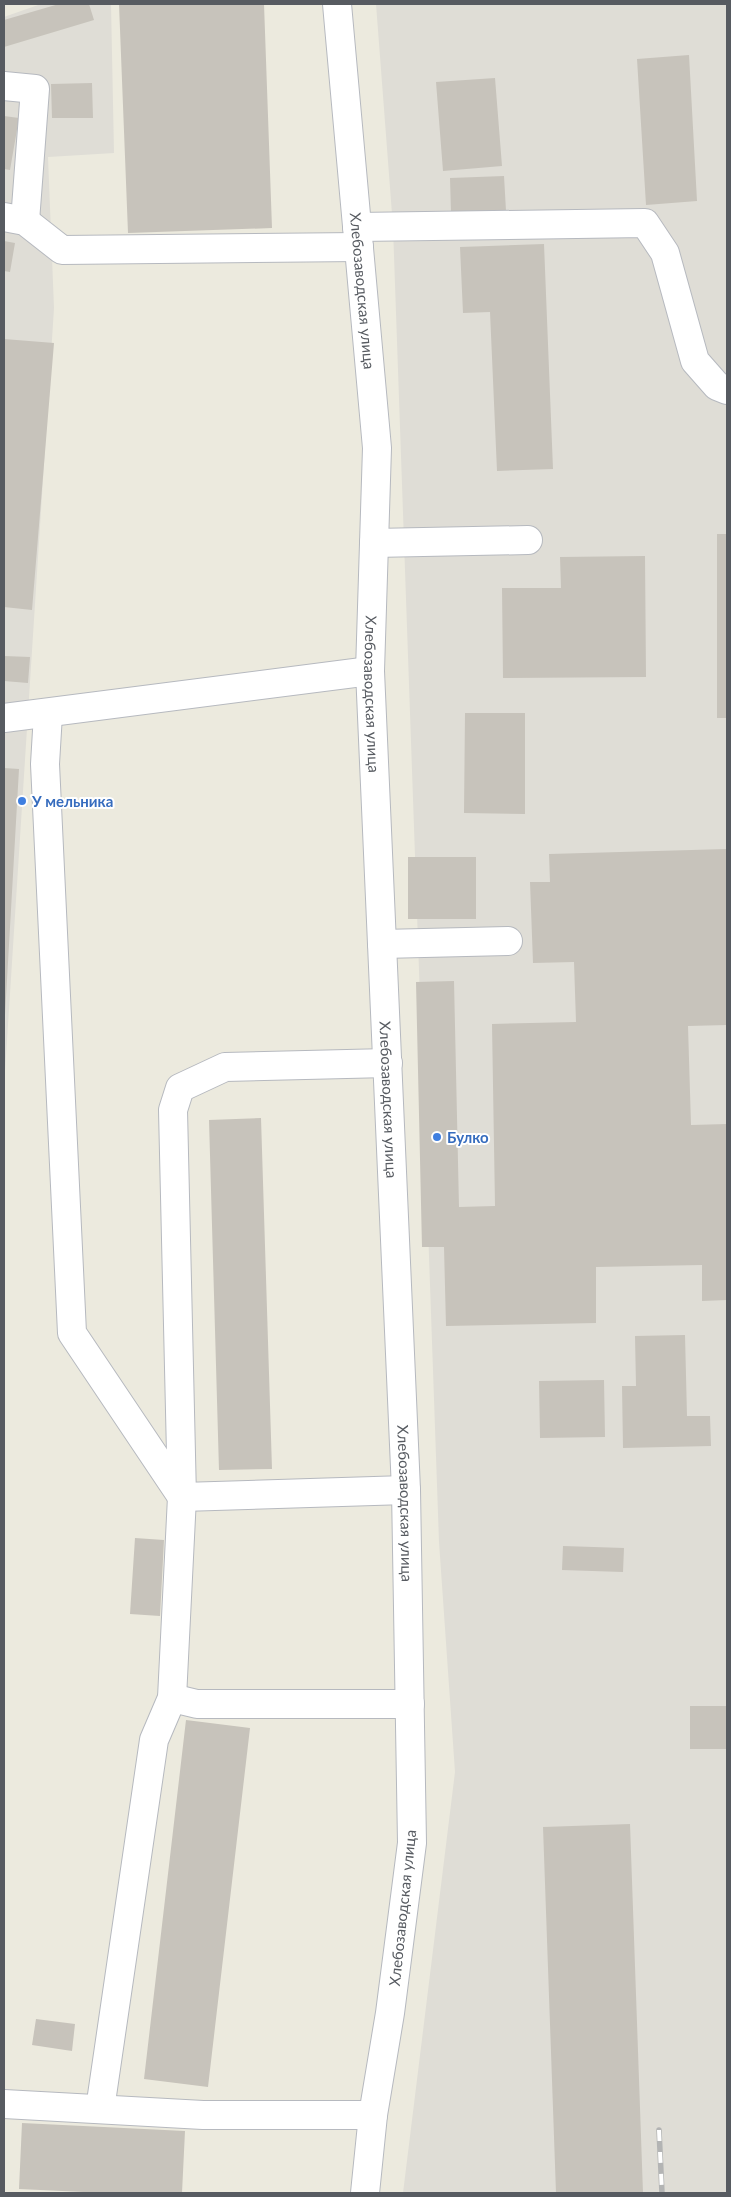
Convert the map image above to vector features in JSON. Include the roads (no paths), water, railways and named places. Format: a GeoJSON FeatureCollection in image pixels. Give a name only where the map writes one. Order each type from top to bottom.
{"type":"FeatureCollection","features":[{"type":"Feature","properties":{"kind":"street","name":"Хлебозаводская улица"},"geometry":{"type":"LineString","coordinates":[[337,4],[377,448],[370,671],[406,1490],[412,1843],[390,2014],[373,2115],[365,2193]]}},
{"type":"Feature","properties":{"kind":"street"},"geometry":{"type":"LineString","coordinates":[[4,86],[35,88],[14,219],[62,250],[645,224],[665,253],[695,361],[717,386],[727,390]]}},
{"type":"Feature","properties":{"kind":"street"},"geometry":{"type":"LineString","coordinates":[[374,544],[528,540]]}},
{"type":"Feature","properties":{"kind":"street"},"geometry":{"type":"LineString","coordinates":[[4,718],[48,714],[370,671]]}},
{"type":"Feature","properties":{"kind":"street"},"geometry":{"type":"LineString","coordinates":[[48,714],[45,764],[72,1333],[182,1497]]}},
{"type":"Feature","properties":{"kind":"street"},"geometry":{"type":"LineString","coordinates":[[382,944],[508,941]]}},
{"type":"Feature","properties":{"kind":"street"},"geometry":{"type":"LineString","coordinates":[[100,2109],[154,1740],[172,1698],[182,1497],[174,1110],[180,1088],[225,1067],[388,1063]]}},
{"type":"Feature","properties":{"kind":"street"},"geometry":{"type":"LineString","coordinates":[[182,1497],[406,1490]]}},
{"type":"Feature","properties":{"kind":"street"},"geometry":{"type":"LineString","coordinates":[[172,1698],[197,1704],[410,1704]]}},
{"type":"Feature","properties":{"kind":"street"},"geometry":{"type":"LineString","coordinates":[[4,2104],[203,2115],[373,2115]]}},
{"type":"Feature","properties":{"kind":"railway"},"geometry":{"type":"LineString","coordinates":[[659,2130],[662,2193]]}},
{"type":"Feature","properties":{"kind":"place","name":"У мельника"},"geometry":{"type":"Point","coordinates":[22,801]}},
{"type":"Feature","properties":{"kind":"place","name":"Булко"},"geometry":{"type":"Point","coordinates":[437,1137]}}]}
